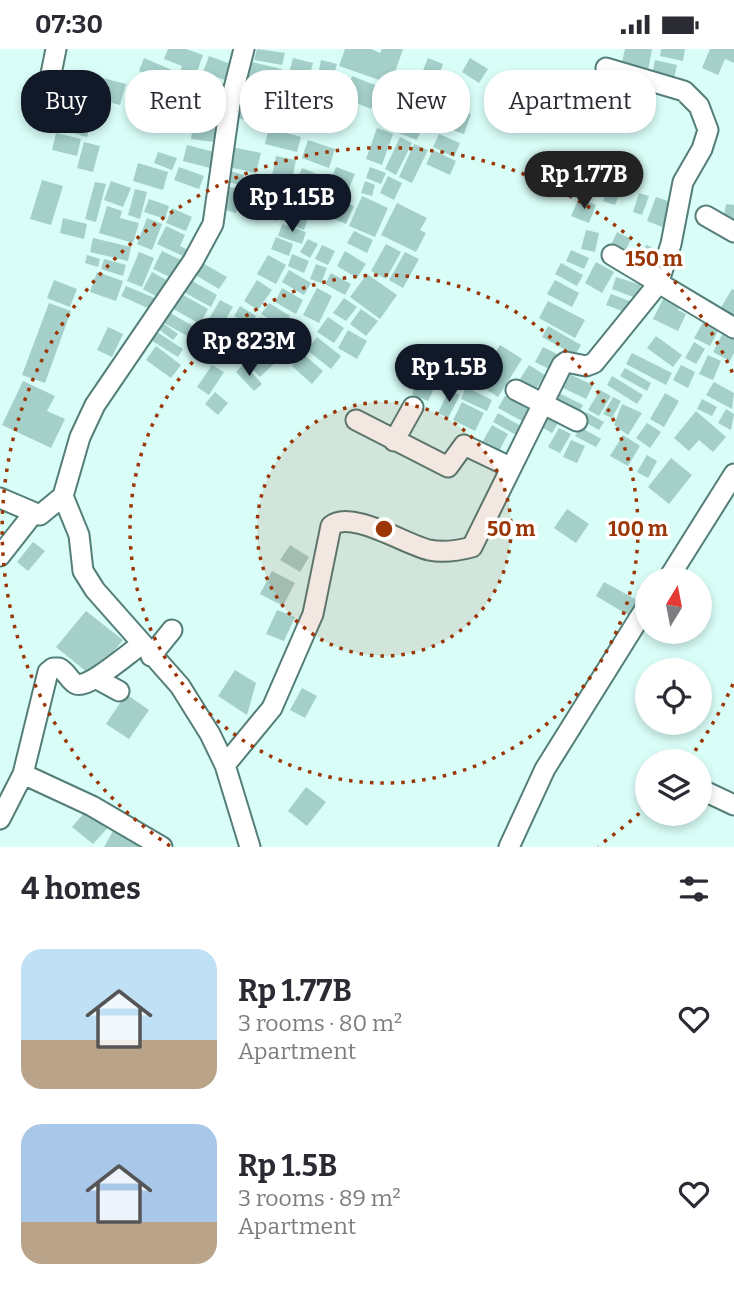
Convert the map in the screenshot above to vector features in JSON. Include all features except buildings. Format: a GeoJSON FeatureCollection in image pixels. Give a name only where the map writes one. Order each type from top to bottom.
{"type":"FeatureCollection","features":[{"type":"Feature","properties":{"kind":"street"},"geometry":{"type":"LineString","coordinates":[[52,70],[56,49]]}},
{"type":"Feature","properties":{"kind":"street"},"geometry":{"type":"LineString","coordinates":[[1,498],[40,515],[63,496],[80,437],[95,405],[193,261],[213,223],[230,104],[244,49]]}},
{"type":"Feature","properties":{"kind":"street"},"geometry":{"type":"LineString","coordinates":[[225,765],[272,708],[313,614],[334,523],[348,521],[427,550],[446,552],[472,547],[562,365],[566,362],[586,366],[593,363],[658,284],[670,244],[683,182],[702,149],[708,130],[705,117],[684,92],[606,68]]}},
{"type":"Feature","properties":{"kind":"street"},"geometry":{"type":"LineString","coordinates":[[706,216],[734,232]]}},
{"type":"Feature","properties":{"kind":"street"},"geometry":{"type":"LineString","coordinates":[[612,255],[734,328]]}},
{"type":"Feature","properties":{"kind":"street"},"geometry":{"type":"LineString","coordinates":[[516,390],[577,421]]}},
{"type":"Feature","properties":{"kind":"street"},"geometry":{"type":"LineString","coordinates":[[394,441],[413,407]]}},
{"type":"Feature","properties":{"kind":"street"},"geometry":{"type":"LineString","coordinates":[[356,420],[448,467],[464,445],[510,467]]}},
{"type":"Feature","properties":{"kind":"street"},"geometry":{"type":"LineString","coordinates":[[676,567],[734,474]]}},
{"type":"Feature","properties":{"kind":"street"},"geometry":{"type":"LineString","coordinates":[[63,496],[79,535],[83,571],[95,590],[180,686],[225,765],[250,847]]}},
{"type":"Feature","properties":{"kind":"street"},"geometry":{"type":"LineString","coordinates":[[0,556],[33,514]]}},
{"type":"Feature","properties":{"kind":"street"},"geometry":{"type":"LineString","coordinates":[[509,847],[545,769],[635,625]]}},
{"type":"Feature","properties":{"kind":"street"},"geometry":{"type":"LineString","coordinates":[[0,819],[23,774],[48,672],[53,668],[64,670],[76,684],[97,679],[146,650],[172,629]]}},
{"type":"Feature","properties":{"kind":"street"},"geometry":{"type":"LineString","coordinates":[[97,679],[119,691]]}},
{"type":"Feature","properties":{"kind":"street"},"geometry":{"type":"LineString","coordinates":[[23,774],[92,806],[162,847]]}},
{"type":"Feature","properties":{"kind":"street"},"geometry":{"type":"LineString","coordinates":[[712,794],[733,804]]}}]}
